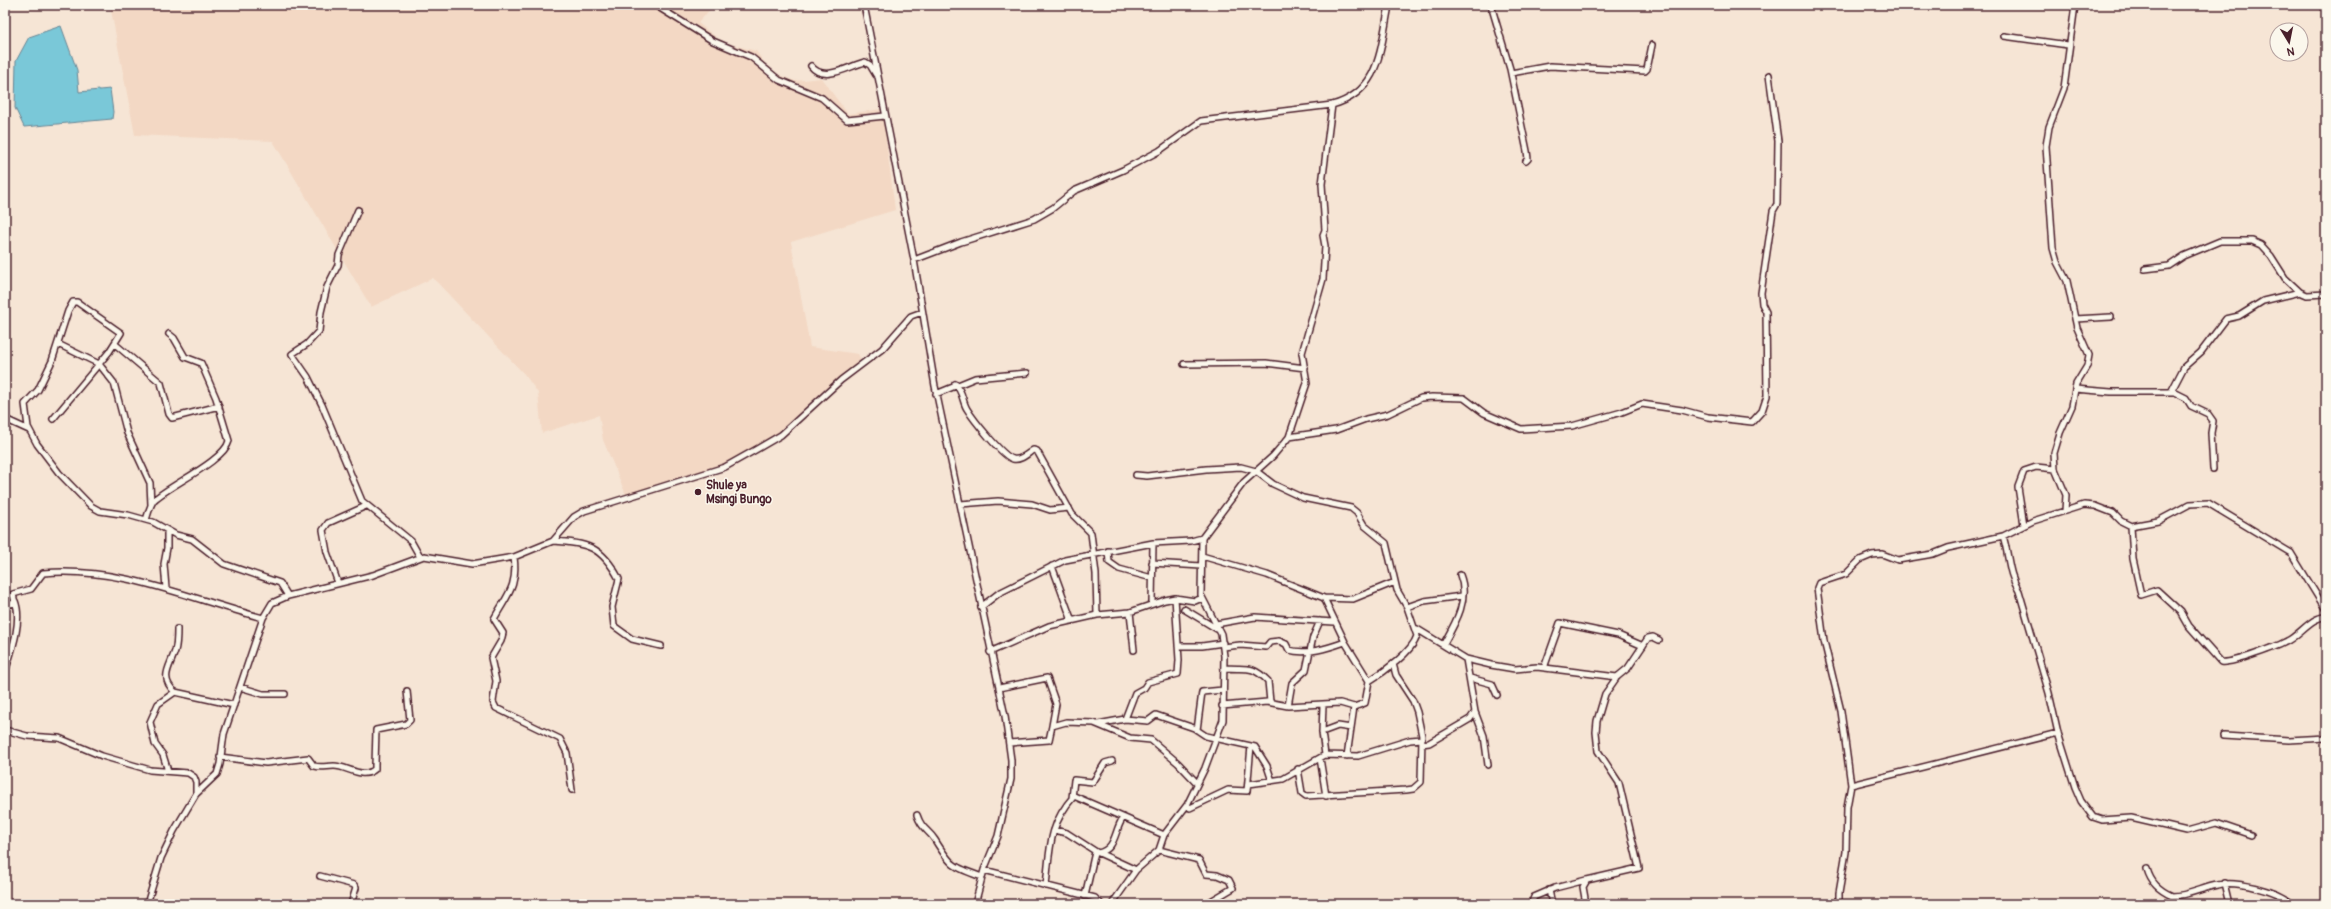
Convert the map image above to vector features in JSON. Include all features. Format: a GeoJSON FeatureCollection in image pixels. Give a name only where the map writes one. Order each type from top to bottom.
{"type":"FeatureCollection","features":[{"type":"Feature","properties":{"kind":"street"},"geometry":{"type":"LineString","coordinates":[[655,5],[713,40],[751,57],[779,80],[822,98],[847,120],[885,116]]}},
{"type":"Feature","properties":{"kind":"street"},"geometry":{"type":"LineString","coordinates":[[864,5],[914,260],[936,394],[990,652],[999,688],[1009,743],[1011,779],[998,836],[984,870],[974,904]]}},
{"type":"Feature","properties":{"kind":"street"},"geometry":{"type":"LineString","coordinates":[[914,260],[961,242],[1034,218],[1053,208],[1074,191],[1123,170],[1159,151],[1201,121],[1332,105],[1346,101],[1358,93],[1373,74],[1388,11],[1386,5]]}},
{"type":"Feature","properties":{"kind":"street"},"geometry":{"type":"LineString","coordinates":[[1491,5],[1511,73],[1527,155],[1526,161]]}},
{"type":"Feature","properties":{"kind":"street"},"geometry":{"type":"LineString","coordinates":[[2065,511],[2065,489],[2055,469],[2054,457],[2056,445],[2072,406],[2075,389],[2087,366],[2089,355],[2075,319],[2072,295],[2055,256],[2051,239],[2046,154],[2048,133],[2064,88],[2068,45],[2075,5]]}},
{"type":"Feature","properties":{"kind":"street"},"geometry":{"type":"LineString","coordinates":[[2004,36],[2068,45]]}},
{"type":"Feature","properties":{"kind":"street"},"geometry":{"type":"LineString","coordinates":[[1511,73],[1550,66],[1644,72],[1647,69],[1652,45]]}},
{"type":"Feature","properties":{"kind":"street"},"geometry":{"type":"LineString","coordinates":[[811,66],[815,71],[824,74],[865,62],[870,65],[878,77]]}},
{"type":"Feature","properties":{"kind":"street"},"geometry":{"type":"LineString","coordinates":[[1289,437],[1336,430],[1366,419],[1388,414],[1421,398],[1432,397],[1464,398],[1484,413],[1521,428],[1572,426],[1622,412],[1642,404],[1682,410],[1708,417],[1752,422],[1757,418],[1767,396],[1766,312],[1762,304],[1761,293],[1773,211],[1777,204],[1778,141],[1769,75]]}},
{"type":"Feature","properties":{"kind":"street"},"geometry":{"type":"LineString","coordinates":[[1112,904],[1136,870],[1159,850],[1164,835],[1187,805],[1205,768],[1223,720],[1223,645],[1216,624],[1202,598],[1202,538],[1244,482],[1273,456],[1289,437],[1306,383],[1302,354],[1303,345],[1323,279],[1326,246],[1323,235],[1325,230],[1322,184],[1332,105]]}},
{"type":"Feature","properties":{"kind":"street"},"geometry":{"type":"LineString","coordinates":[[358,210],[338,265],[327,287],[321,312],[319,331],[308,344],[292,354],[308,377],[322,405],[341,446],[352,479],[366,506],[378,513],[411,541],[420,557]]}},
{"type":"Feature","properties":{"kind":"street"},"geometry":{"type":"LineString","coordinates":[[2145,269],[2169,266],[2184,256],[2220,241],[2252,241],[2269,252],[2285,278],[2300,292],[2307,295],[2326,294]]}},
{"type":"Feature","properties":{"kind":"street"},"geometry":{"type":"LineString","coordinates":[[2171,392],[2179,373],[2201,352],[2226,319],[2239,316],[2263,301],[2300,292]]}},
{"type":"Feature","properties":{"kind":"street"},"geometry":{"type":"LineString","coordinates":[[53,419],[115,344],[120,332],[75,301],[70,306],[58,344],[38,390],[25,404],[29,430],[60,473],[91,506],[100,511],[146,520],[167,530],[192,539],[224,564],[280,583],[288,596]]}},
{"type":"Feature","properties":{"kind":"street"},"geometry":{"type":"LineString","coordinates":[[147,904],[161,858],[196,794],[217,774],[224,734],[263,618],[272,603],[288,596],[373,575],[420,557],[431,556],[472,564],[514,557],[553,541],[574,517],[584,511],[725,467],[781,435],[841,380],[882,348],[911,316],[922,312]]}},
{"type":"Feature","properties":{"kind":"street"},"geometry":{"type":"LineString","coordinates":[[2075,319],[2111,317]]}},
{"type":"Feature","properties":{"kind":"street"},"geometry":{"type":"LineString","coordinates":[[146,520],[153,501],[213,459],[228,444],[228,437],[219,406],[201,363],[185,357],[174,338],[169,334]]}},
{"type":"Feature","properties":{"kind":"street"},"geometry":{"type":"LineString","coordinates":[[58,344],[99,364],[114,383],[127,433],[150,483],[151,505]]}},
{"type":"Feature","properties":{"kind":"street"},"geometry":{"type":"LineString","coordinates":[[115,344],[160,383],[169,414],[172,418],[219,406]]}},
{"type":"Feature","properties":{"kind":"street"},"geometry":{"type":"LineString","coordinates":[[1184,364],[1260,363],[1305,368]]}},
{"type":"Feature","properties":{"kind":"street"},"geometry":{"type":"LineString","coordinates":[[936,394],[955,384],[982,376],[1027,373]]}},
{"type":"Feature","properties":{"kind":"street"},"geometry":{"type":"LineString","coordinates":[[955,384],[961,393],[966,408],[973,418],[988,437],[1008,456],[1013,459],[1020,458],[1033,450],[1037,452],[1072,514],[1091,534],[1095,554],[1097,615]]}},
{"type":"Feature","properties":{"kind":"street"},"geometry":{"type":"LineString","coordinates":[[2075,389],[2111,392],[2171,392],[2186,398],[2191,406],[2208,414],[2213,421],[2211,433],[2213,469]]}},
{"type":"Feature","properties":{"kind":"street"},"geometry":{"type":"LineString","coordinates":[[5,420],[29,430]]}},
{"type":"Feature","properties":{"kind":"street"},"geometry":{"type":"LineString","coordinates":[[2024,525],[2018,488],[2024,471],[2036,467],[2055,469]]}},
{"type":"Feature","properties":{"kind":"street"},"geometry":{"type":"LineString","coordinates":[[1136,475],[1147,476],[1235,468],[1256,471],[1273,484],[1304,498],[1327,502],[1354,510],[1364,525],[1386,543],[1395,582],[1416,629],[1416,640],[1393,664],[1370,681],[1365,704],[1354,707],[1340,703],[1288,706],[1270,702],[1222,706]]}},
{"type":"Feature","properties":{"kind":"street"},"geometry":{"type":"LineString","coordinates":[[960,504],[998,501],[1032,504],[1050,510],[1069,508]]}},
{"type":"Feature","properties":{"kind":"street"},"geometry":{"type":"LineString","coordinates":[[1839,904],[1839,894],[1846,852],[1847,807],[1852,785],[1841,711],[1832,681],[1829,655],[1820,618],[1818,584],[1846,574],[1860,560],[1872,555],[1882,554],[1902,560],[1934,554],[1954,546],[1983,542],[2003,536],[2024,525],[2084,505],[2096,506],[2113,513],[2121,521],[2131,526],[2158,521],[2190,504],[2208,503],[2291,553],[2326,610]]}},
{"type":"Feature","properties":{"kind":"street"},"geometry":{"type":"LineString","coordinates":[[338,583],[327,552],[323,530],[328,523],[366,506]]}},
{"type":"Feature","properties":{"kind":"street"},"geometry":{"type":"LineString","coordinates":[[2131,526],[2133,559],[2141,594],[2157,590],[2181,612],[2189,626],[2221,662],[2278,645],[2289,640],[2317,620],[2326,617]]}},
{"type":"Feature","properties":{"kind":"street"},"geometry":{"type":"LineString","coordinates":[[166,588],[164,564],[167,551],[167,530]]}},
{"type":"Feature","properties":{"kind":"street"},"geometry":{"type":"LineString","coordinates":[[2003,536],[2008,553],[2012,580],[2019,591],[2049,693],[2058,733],[2081,801],[2096,819],[2131,818],[2187,831],[2216,823],[2251,835]]}},
{"type":"Feature","properties":{"kind":"street"},"geometry":{"type":"LineString","coordinates":[[981,607],[999,593],[1052,566],[1077,557],[1153,543],[1191,541],[1202,538]]}},
{"type":"Feature","properties":{"kind":"street"},"geometry":{"type":"LineString","coordinates":[[553,541],[588,545],[594,548],[619,579],[612,606],[614,626],[632,639],[661,646]]}},
{"type":"Feature","properties":{"kind":"street"},"geometry":{"type":"LineString","coordinates":[[1152,603],[1153,543]]}},
{"type":"Feature","properties":{"kind":"street"},"geometry":{"type":"LineString","coordinates":[[1108,551],[1109,562],[1114,566],[1152,578]]}},
{"type":"Feature","properties":{"kind":"street"},"geometry":{"type":"LineString","coordinates":[[1202,556],[1267,575],[1324,598],[1353,599],[1395,582]]}},
{"type":"Feature","properties":{"kind":"street"},"geometry":{"type":"LineString","coordinates":[[514,557],[516,570],[513,586],[494,619],[503,632],[501,641],[491,658],[496,681],[493,702],[496,708],[560,738],[567,754],[572,790]]}},
{"type":"Feature","properties":{"kind":"street"},"geometry":{"type":"LineString","coordinates":[[1152,563],[1201,566]]}},
{"type":"Feature","properties":{"kind":"street"},"geometry":{"type":"LineString","coordinates":[[1052,566],[1072,621]]}},
{"type":"Feature","properties":{"kind":"street"},"geometry":{"type":"LineString","coordinates":[[5,672],[17,629],[18,611],[13,594],[28,591],[42,575],[47,573],[113,576],[166,588],[231,610],[263,618]]}},
{"type":"Feature","properties":{"kind":"street"},"geometry":{"type":"LineString","coordinates":[[1443,645],[1459,615],[1463,586],[1460,575]]}},
{"type":"Feature","properties":{"kind":"street"},"geometry":{"type":"LineString","coordinates":[[1407,607],[1424,601],[1462,596]]}},
{"type":"Feature","properties":{"kind":"street"},"geometry":{"type":"LineString","coordinates":[[990,652],[1038,629],[1097,615],[1130,612],[1152,603],[1175,598],[1195,601],[1202,598]]}},
{"type":"Feature","properties":{"kind":"street"},"geometry":{"type":"LineString","coordinates":[[1125,719],[1135,693],[1144,688],[1150,681],[1178,674],[1175,598]]}},
{"type":"Feature","properties":{"kind":"street"},"geometry":{"type":"LineString","coordinates":[[1324,598],[1334,622],[1345,642],[1370,681]]}},
{"type":"Feature","properties":{"kind":"street"},"geometry":{"type":"LineString","coordinates":[[5,605],[15,601]]}},
{"type":"Feature","properties":{"kind":"street"},"geometry":{"type":"LineString","coordinates":[[1184,609],[1218,630]]}},
{"type":"Feature","properties":{"kind":"street"},"geometry":{"type":"LineString","coordinates":[[1130,612],[1134,650]]}},
{"type":"Feature","properties":{"kind":"street"},"geometry":{"type":"LineString","coordinates":[[1216,624],[1255,618],[1334,622]]}},
{"type":"Feature","properties":{"kind":"street"},"geometry":{"type":"LineString","coordinates":[[1288,706],[1292,683],[1306,670],[1312,651],[1314,637],[1320,621]]}},
{"type":"Feature","properties":{"kind":"street"},"geometry":{"type":"LineString","coordinates":[[1544,668],[1560,623],[1618,635],[1642,646]]}},
{"type":"Feature","properties":{"kind":"street"},"geometry":{"type":"LineString","coordinates":[[177,628],[175,652],[166,673],[169,687],[175,692],[234,705]]}},
{"type":"Feature","properties":{"kind":"street"},"geometry":{"type":"LineString","coordinates":[[1416,629],[1466,659],[1508,668],[1544,668],[1616,677]]}},
{"type":"Feature","properties":{"kind":"street"},"geometry":{"type":"LineString","coordinates":[[1532,904],[1532,898],[1549,890],[1639,868],[1620,783],[1598,751],[1596,739],[1597,721],[1605,694],[1616,677],[1628,668],[1642,646],[1650,637],[1659,640]]}},
{"type":"Feature","properties":{"kind":"street"},"geometry":{"type":"LineString","coordinates":[[1178,646],[1240,645],[1266,647],[1270,642],[1280,641],[1286,644],[1291,651],[1312,651],[1345,642]]}},
{"type":"Feature","properties":{"kind":"street"},"geometry":{"type":"LineString","coordinates":[[1466,659],[1475,712],[1484,736],[1488,765]]}},
{"type":"Feature","properties":{"kind":"street"},"geometry":{"type":"LineString","coordinates":[[1298,769],[1302,793],[1311,796],[1413,789],[1421,782],[1420,751],[1422,742],[1415,706],[1396,675],[1393,664]]}},
{"type":"Feature","properties":{"kind":"street"},"geometry":{"type":"LineString","coordinates":[[1224,668],[1251,668],[1260,673],[1268,681],[1270,702]]}},
{"type":"Feature","properties":{"kind":"street"},"geometry":{"type":"LineString","coordinates":[[999,688],[1047,678],[1056,704],[1049,740],[1009,743]]}},
{"type":"Feature","properties":{"kind":"street"},"geometry":{"type":"LineString","coordinates":[[1470,678],[1492,684],[1496,695]]}},
{"type":"Feature","properties":{"kind":"street"},"geometry":{"type":"LineString","coordinates":[[240,687],[263,694],[286,694]]}},
{"type":"Feature","properties":{"kind":"street"},"geometry":{"type":"LineString","coordinates":[[1197,730],[1202,692],[1223,690]]}},
{"type":"Feature","properties":{"kind":"street"},"geometry":{"type":"LineString","coordinates":[[220,757],[266,763],[308,758],[314,766],[337,766],[362,773],[370,773],[375,769],[376,765],[376,730],[406,724],[410,720],[407,691]]}},
{"type":"Feature","properties":{"kind":"street"},"geometry":{"type":"LineString","coordinates":[[168,771],[163,756],[155,744],[150,722],[158,704],[175,692]]}},
{"type":"Feature","properties":{"kind":"street"},"geometry":{"type":"LineString","coordinates":[[1323,705],[1322,732],[1326,796]]}},
{"type":"Feature","properties":{"kind":"street"},"geometry":{"type":"LineString","coordinates":[[1347,756],[1354,707]]}},
{"type":"Feature","properties":{"kind":"street"},"geometry":{"type":"LineString","coordinates":[[1249,784],[1283,779],[1298,769],[1323,757],[1358,756],[1410,740],[1429,743],[1470,719],[1475,712]]}},
{"type":"Feature","properties":{"kind":"street"},"geometry":{"type":"LineString","coordinates":[[1052,726],[1054,724],[1066,722],[1097,724],[1125,719],[1146,721],[1158,715],[1197,730],[1202,734],[1255,747],[1260,754],[1272,781]]}},
{"type":"Feature","properties":{"kind":"street"},"geometry":{"type":"LineString","coordinates":[[1097,724],[1130,738],[1145,739],[1156,743],[1197,783]]}},
{"type":"Feature","properties":{"kind":"street"},"geometry":{"type":"LineString","coordinates":[[1322,732],[1338,726],[1351,728]]}},
{"type":"Feature","properties":{"kind":"street"},"geometry":{"type":"LineString","coordinates":[[5,730],[27,736],[60,738],[102,756],[150,770],[181,771],[194,777],[197,787],[196,794]]}},
{"type":"Feature","properties":{"kind":"street"},"geometry":{"type":"LineString","coordinates":[[1852,785],[2058,733]]}},
{"type":"Feature","properties":{"kind":"street"},"geometry":{"type":"LineString","coordinates":[[2224,736],[2289,740],[2326,738]]}},
{"type":"Feature","properties":{"kind":"street"},"geometry":{"type":"LineString","coordinates":[[1187,805],[1189,808],[1228,790],[1247,791],[1249,784],[1247,772],[1251,746]]}},
{"type":"Feature","properties":{"kind":"street"},"geometry":{"type":"LineString","coordinates":[[1046,886],[1049,841],[1058,817],[1072,798],[1073,781],[1077,779],[1093,782],[1105,763],[1112,761]]}},
{"type":"Feature","properties":{"kind":"street"},"geometry":{"type":"LineString","coordinates":[[1072,798],[1077,796],[1123,818],[1164,835]]}},
{"type":"Feature","properties":{"kind":"street"},"geometry":{"type":"LineString","coordinates":[[917,815],[923,829],[935,840],[947,860],[963,871],[982,876]]}},
{"type":"Feature","properties":{"kind":"street"},"geometry":{"type":"LineString","coordinates":[[1096,852],[1104,852],[1114,840],[1123,818]]}},
{"type":"Feature","properties":{"kind":"street"},"geometry":{"type":"LineString","coordinates":[[1054,830],[1067,833],[1096,852],[1136,870]]}},
{"type":"Feature","properties":{"kind":"street"},"geometry":{"type":"LineString","coordinates":[[1159,850],[1199,860],[1206,874],[1217,875],[1229,880],[1233,888],[1206,904]]}},
{"type":"Feature","properties":{"kind":"street"},"geometry":{"type":"LineString","coordinates":[[1085,896],[1096,852]]}},
{"type":"Feature","properties":{"kind":"street"},"geometry":{"type":"LineString","coordinates":[[2147,869],[2154,884],[2172,896],[2224,883],[2240,884],[2284,898],[2292,904]]}},
{"type":"Feature","properties":{"kind":"street"},"geometry":{"type":"LineString","coordinates":[[984,870],[1096,898],[1101,904]]}},
{"type":"Feature","properties":{"kind":"street"},"geometry":{"type":"LineString","coordinates":[[320,876],[356,886],[351,904]]}},
{"type":"Feature","properties":{"kind":"street"},"geometry":{"type":"LineString","coordinates":[[1586,904],[1583,887],[1587,880]]}},
{"type":"Feature","properties":{"kind":"street"},"geometry":{"type":"LineString","coordinates":[[2224,883],[2229,904]]}},
{"type":"Feature","properties":{"kind":"street"},"geometry":{"type":"LineString","coordinates":[[1549,890],[1552,904]]}},
{"type":"Feature","properties":{"kind":"shaded area"},"geometry":{"type":"Polygon","coordinates":[[[110,5],[714,5],[698,23],[722,42],[756,51],[771,72],[795,81],[821,78],[848,114],[882,109],[895,210],[791,242],[810,347],[858,354],[863,363],[825,395],[800,421],[738,463],[627,497],[603,440],[599,415],[542,433],[538,393],[525,375],[433,278],[371,307],[273,141],[135,135],[110,5]]]}},
{"type":"Feature","properties":{"kind":"water"},"geometry":{"type":"Polygon","coordinates":[[[61,26],[77,70],[79,92],[110,89],[113,112],[112,119],[24,127],[15,108],[16,61],[29,37],[61,26]]]}},
{"type":"Feature","properties":{"kind":"place","name":"Shule ya Msingi Bungo"},"geometry":{"type":"Point","coordinates":[698,492]}}]}
